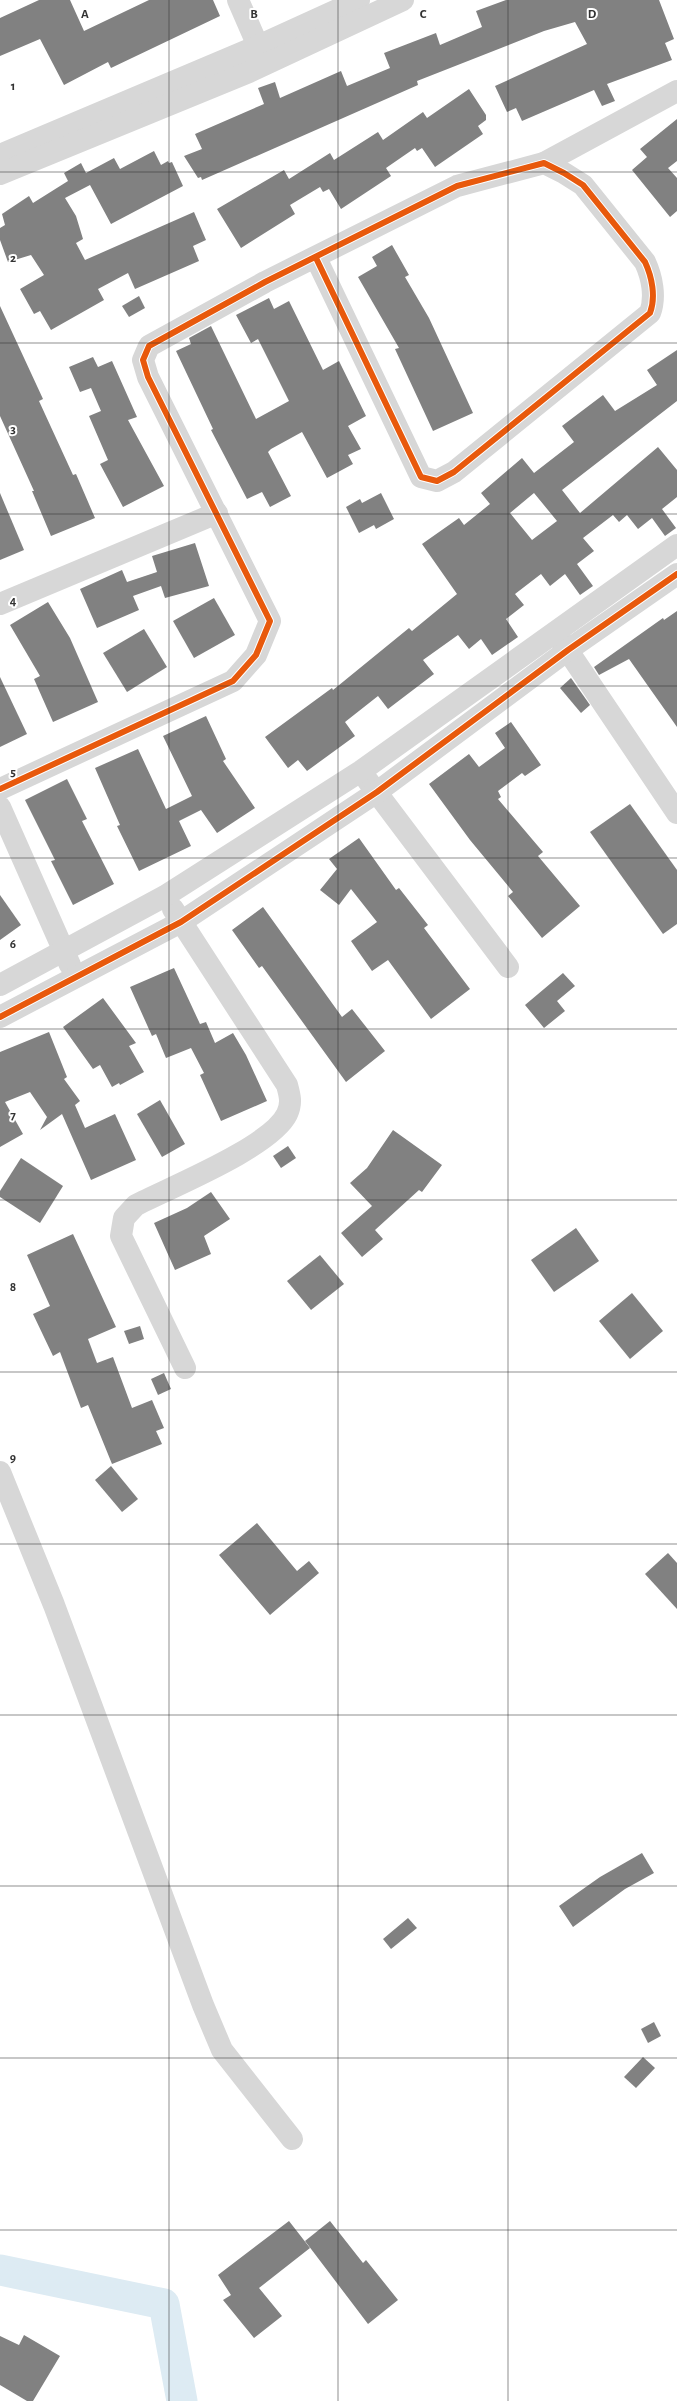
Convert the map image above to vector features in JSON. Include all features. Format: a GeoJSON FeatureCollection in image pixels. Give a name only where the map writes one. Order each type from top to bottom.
{"type":"FeatureCollection","features":[{"type":"Feature","properties":{"kind":"street"},"geometry":{"type":"LineString","coordinates":[[238,0],[258,46]]}},
{"type":"Feature","properties":{"kind":"street"},"geometry":{"type":"LineString","coordinates":[[0,155],[258,46],[359,0]]}},
{"type":"Feature","properties":{"kind":"street"},"geometry":{"type":"LineString","coordinates":[[0,174],[249,72],[403,0]]}},
{"type":"Feature","properties":{"kind":"street"},"geometry":{"type":"LineString","coordinates":[[0,789],[234,681],[256,655],[270,621],[148,377],[143,360],[149,346],[316,258],[458,186],[544,163],[677,91]]}},
{"type":"Feature","properties":{"kind":"street"},"geometry":{"type":"LineString","coordinates":[[316,258],[421,477],[437,481],[454,472],[650,313],[654,302],[649,271],[645,262],[583,185],[544,163]]}},
{"type":"Feature","properties":{"kind":"street"},"geometry":{"type":"LineString","coordinates":[[0,604],[217,513]]}},
{"type":"Feature","properties":{"kind":"street"},"geometry":{"type":"LineString","coordinates":[[0,985],[64,952],[165,896],[360,771],[677,545]]}},
{"type":"Feature","properties":{"kind":"street"},"geometry":{"type":"LineString","coordinates":[[0,1018],[181,922],[377,792],[568,650],[677,574]]}},
{"type":"Feature","properties":{"kind":"street"},"geometry":{"type":"LineString","coordinates":[[555,631],[677,813]]}},
{"type":"Feature","properties":{"kind":"street"},"geometry":{"type":"LineString","coordinates":[[360,771],[508,967]]}},
{"type":"Feature","properties":{"kind":"street"},"geometry":{"type":"LineString","coordinates":[[0,807],[75,978]]}},
{"type":"Feature","properties":{"kind":"street"},"geometry":{"type":"LineString","coordinates":[[165,896],[286,1085],[291,1101],[287,1115],[276,1129],[254,1146],[136,1205],[124,1218],[121,1236],[185,1368]]}},
{"type":"Feature","properties":{"kind":"street"},"geometry":{"type":"LineString","coordinates":[[0,1472],[52,1598],[200,1998],[222,2050],[292,2139]]}},
{"type":"Feature","properties":{"kind":"building"},"geometry":{"type":"Polygon","coordinates":[[[39,0],[70,0],[84,31],[149,0],[213,0],[220,16],[111,68],[108,62],[64,85],[40,39],[0,56],[0,18],[39,0]]]}},
{"type":"Feature","properties":{"kind":"building"},"geometry":{"type":"Polygon","coordinates":[[[506,0],[659,0],[674,39],[665,43],[672,60],[607,84],[615,101],[602,106],[594,90],[522,121],[516,108],[507,112],[495,86],[587,44],[575,22],[544,31],[417,81],[418,85],[202,180],[201,177],[198,178],[184,156],[202,149],[195,134],[264,104],[258,88],[275,82],[280,98],[341,71],[347,86],[390,68],[384,53],[436,33],[440,45],[482,27],[476,11],[506,0]]]}},
{"type":"Feature","properties":{"kind":"building"},"geometry":{"type":"Polygon","coordinates":[[[469,89],[486,115],[486,120],[478,126],[483,134],[435,167],[422,148],[417,151],[415,148],[386,168],[391,176],[341,209],[329,189],[323,192],[320,187],[290,205],[295,214],[241,248],[217,209],[284,170],[289,179],[330,153],[334,160],[378,132],[383,140],[423,112],[427,118],[469,89]]]}},
{"type":"Feature","properties":{"kind":"building"},"geometry":{"type":"Polygon","coordinates":[[[677,119],[677,161],[668,168],[677,178],[677,211],[670,217],[632,170],[647,157],[640,149],[677,119]]]}},
{"type":"Feature","properties":{"kind":"building"},"geometry":{"type":"Polygon","coordinates":[[[154,151],[161,165],[168,161],[169,163],[172,162],[183,186],[111,224],[90,185],[65,198],[76,216],[83,239],[76,243],[85,260],[194,212],[206,240],[193,246],[199,261],[135,289],[128,273],[98,289],[104,300],[51,330],[40,311],[34,314],[20,289],[44,275],[31,255],[8,262],[0,240],[0,228],[5,225],[2,214],[29,196],[33,203],[68,181],[64,173],[81,163],[86,173],[114,158],[120,169],[154,151]]]}},
{"type":"Feature","properties":{"kind":"building"},"geometry":{"type":"Polygon","coordinates":[[[392,245],[409,275],[405,277],[429,318],[473,413],[433,431],[395,349],[399,348],[358,277],[377,266],[372,257],[392,245]]]}},
{"type":"Feature","properties":{"kind":"building"},"geometry":{"type":"Polygon","coordinates":[[[139,296],[145,308],[129,317],[122,306],[139,296]]]}},
{"type":"Feature","properties":{"kind":"building"},"geometry":{"type":"Polygon","coordinates":[[[269,298],[274,309],[289,301],[323,370],[339,361],[366,416],[348,426],[361,449],[348,455],[353,464],[327,478],[302,432],[271,449],[268,452],[291,496],[270,507],[262,492],[247,499],[211,430],[213,429],[176,351],[191,344],[189,338],[211,326],[256,419],[289,401],[258,339],[251,343],[236,315],[269,298]]]}},
{"type":"Feature","properties":{"kind":"building"},"geometry":{"type":"Polygon","coordinates":[[[0,306],[43,399],[39,401],[73,475],[76,474],[95,518],[51,536],[32,491],[34,491],[0,416],[0,306]]]}},
{"type":"Feature","properties":{"kind":"building"},"geometry":{"type":"Polygon","coordinates":[[[677,350],[677,401],[562,490],[580,513],[658,447],[677,470],[677,497],[662,509],[676,528],[665,536],[652,518],[638,529],[627,515],[619,522],[613,515],[583,538],[594,551],[577,564],[593,586],[580,595],[565,574],[550,586],[541,574],[515,594],[524,605],[506,619],[518,637],[492,655],[481,639],[469,649],[458,635],[423,660],[434,674],[388,709],[378,696],[345,722],[355,736],[307,771],[298,760],[288,768],[265,737],[332,688],[333,690],[409,628],[412,631],[457,594],[422,544],[459,518],[464,525],[490,504],[481,493],[522,458],[534,473],[574,442],[562,426],[603,395],[615,411],[657,385],[647,370],[677,350]],[[534,493],[510,513],[532,540],[557,521],[534,493]]]}},
{"type":"Feature","properties":{"kind":"building"},"geometry":{"type":"Polygon","coordinates":[[[93,357],[98,367],[112,361],[137,417],[128,420],[164,486],[123,507],[100,464],[108,460],[89,416],[101,411],[91,388],[80,392],[69,367],[93,357]]]}},
{"type":"Feature","properties":{"kind":"building"},"geometry":{"type":"Polygon","coordinates":[[[0,493],[24,550],[0,560],[0,493]]]}},
{"type":"Feature","properties":{"kind":"building"},"geometry":{"type":"Polygon","coordinates":[[[381,493],[394,519],[376,529],[374,525],[359,533],[346,507],[360,499],[362,503],[381,493]]]}},
{"type":"Feature","properties":{"kind":"building"},"geometry":{"type":"Polygon","coordinates":[[[195,543],[209,586],[165,598],[161,586],[133,596],[139,610],[97,628],[80,589],[122,570],[127,582],[157,572],[152,556],[195,543]]]}},
{"type":"Feature","properties":{"kind":"building"},"geometry":{"type":"Polygon","coordinates":[[[214,598],[235,635],[194,658],[173,621],[214,598]]]}},
{"type":"Feature","properties":{"kind":"building"},"geometry":{"type":"Polygon","coordinates":[[[48,602],[70,638],[98,702],[53,722],[34,679],[40,676],[10,625],[48,602]]]}},
{"type":"Feature","properties":{"kind":"building"},"geometry":{"type":"Polygon","coordinates":[[[677,611],[677,727],[629,659],[599,675],[594,667],[663,618],[664,620],[677,611]]]}},
{"type":"Feature","properties":{"kind":"building"},"geometry":{"type":"Polygon","coordinates":[[[144,629],[167,667],[127,692],[103,653],[144,629]]]}},
{"type":"Feature","properties":{"kind":"building"},"geometry":{"type":"Polygon","coordinates":[[[0,677],[27,734],[0,747],[0,677]]]}},
{"type":"Feature","properties":{"kind":"building"},"geometry":{"type":"Polygon","coordinates":[[[571,678],[590,705],[581,713],[560,688],[571,678]]]}},
{"type":"Feature","properties":{"kind":"building"},"geometry":{"type":"Polygon","coordinates":[[[206,716],[226,759],[223,761],[255,808],[217,833],[201,810],[179,821],[191,846],[139,871],[117,826],[120,825],[95,768],[138,749],[166,809],[192,796],[163,736],[206,716]]]}},
{"type":"Feature","properties":{"kind":"building"},"geometry":{"type":"Polygon","coordinates":[[[511,722],[541,765],[525,776],[522,773],[498,791],[501,797],[498,799],[543,852],[538,856],[580,906],[542,938],[508,896],[513,892],[470,840],[429,784],[469,754],[479,767],[505,748],[495,733],[511,722]]]}},
{"type":"Feature","properties":{"kind":"building"},"geometry":{"type":"Polygon","coordinates":[[[67,779],[87,819],[82,821],[114,884],[73,905],[51,861],[55,860],[25,800],[67,779]]]}},
{"type":"Feature","properties":{"kind":"building"},"geometry":{"type":"Polygon","coordinates":[[[630,804],[677,870],[677,924],[663,934],[590,832],[630,804]]]}},
{"type":"Feature","properties":{"kind":"building"},"geometry":{"type":"Polygon","coordinates":[[[359,838],[396,890],[399,888],[428,925],[424,928],[470,989],[431,1019],[388,960],[372,971],[351,941],[377,922],[351,889],[339,905],[320,890],[337,869],[329,859],[359,838]]]}},
{"type":"Feature","properties":{"kind":"building"},"geometry":{"type":"Polygon","coordinates":[[[0,895],[21,925],[0,940],[0,895]]]}},
{"type":"Feature","properties":{"kind":"building"},"geometry":{"type":"Polygon","coordinates":[[[263,907],[342,1017],[352,1009],[385,1051],[346,1082],[262,966],[259,968],[232,930],[263,907]]]}},
{"type":"Feature","properties":{"kind":"building"},"geometry":{"type":"Polygon","coordinates":[[[174,968],[200,1024],[206,1022],[215,1043],[233,1033],[246,1055],[267,1101],[221,1121],[200,1075],[204,1073],[191,1048],[166,1058],[156,1034],[152,1036],[130,987],[174,968]]]}},
{"type":"Feature","properties":{"kind":"building"},"geometry":{"type":"Polygon","coordinates":[[[563,973],[575,986],[557,1001],[565,1011],[544,1028],[525,1005],[563,973]]]}},
{"type":"Feature","properties":{"kind":"building"},"geometry":{"type":"Polygon","coordinates":[[[103,998],[136,1043],[129,1046],[144,1072],[120,1085],[119,1083],[112,1087],[100,1065],[93,1069],[63,1027],[103,998]]]}},
{"type":"Feature","properties":{"kind":"building"},"geometry":{"type":"Polygon","coordinates":[[[49,1032],[67,1077],[64,1079],[80,1101],[75,1105],[85,1128],[115,1114],[136,1160],[91,1180],[62,1114],[40,1130],[47,1117],[30,1092],[5,1102],[23,1134],[0,1147],[0,1052],[49,1032]]]}},
{"type":"Feature","properties":{"kind":"building"},"geometry":{"type":"Polygon","coordinates":[[[160,1100],[185,1144],[162,1157],[137,1114],[160,1100]]]}},
{"type":"Feature","properties":{"kind":"building"},"geometry":{"type":"Polygon","coordinates":[[[393,1130],[442,1165],[422,1192],[419,1190],[375,1230],[383,1239],[362,1257],[341,1233],[372,1206],[350,1183],[367,1168],[393,1130]]]}},
{"type":"Feature","properties":{"kind":"building"},"geometry":{"type":"Polygon","coordinates":[[[288,1146],[296,1158],[281,1168],[273,1156],[288,1146]]]}},
{"type":"Feature","properties":{"kind":"building"},"geometry":{"type":"Polygon","coordinates":[[[21,1158],[63,1186],[40,1223],[0,1197],[0,1191],[21,1158]]]}},
{"type":"Feature","properties":{"kind":"building"},"geometry":{"type":"Polygon","coordinates":[[[211,1192],[230,1219],[204,1236],[211,1254],[175,1270],[154,1223],[187,1208],[211,1192]]]}},
{"type":"Feature","properties":{"kind":"building"},"geometry":{"type":"Polygon","coordinates":[[[576,1228],[599,1261],[554,1292],[531,1260],[576,1228]]]}},
{"type":"Feature","properties":{"kind":"building"},"geometry":{"type":"Polygon","coordinates":[[[73,1234],[116,1327],[88,1339],[97,1363],[113,1357],[132,1408],[152,1400],[164,1428],[156,1431],[162,1444],[112,1464],[88,1405],[81,1408],[60,1352],[53,1356],[33,1314],[50,1306],[27,1255],[73,1234]]]}},
{"type":"Feature","properties":{"kind":"building"},"geometry":{"type":"Polygon","coordinates":[[[320,1255],[344,1284],[311,1310],[287,1281],[320,1255]]]}},
{"type":"Feature","properties":{"kind":"building"},"geometry":{"type":"Polygon","coordinates":[[[632,1293],[663,1331],[630,1359],[599,1321],[632,1293]]]}},
{"type":"Feature","properties":{"kind":"building"},"geometry":{"type":"Polygon","coordinates":[[[140,1326],[144,1339],[129,1344],[124,1331],[140,1326]]]}},
{"type":"Feature","properties":{"kind":"building"},"geometry":{"type":"Polygon","coordinates":[[[164,1373],[171,1389],[158,1395],[151,1379],[164,1373]]]}},
{"type":"Feature","properties":{"kind":"building"},"geometry":{"type":"Polygon","coordinates":[[[111,1466],[138,1499],[122,1512],[95,1480],[111,1466]]]}},
{"type":"Feature","properties":{"kind":"building"},"geometry":{"type":"Polygon","coordinates":[[[257,1523],[297,1571],[309,1561],[319,1573],[270,1615],[219,1555],[257,1523]]]}},
{"type":"Feature","properties":{"kind":"building"},"geometry":{"type":"Polygon","coordinates":[[[668,1553],[677,1563],[677,1609],[645,1574],[668,1553]]]}},
{"type":"Feature","properties":{"kind":"building"},"geometry":{"type":"Polygon","coordinates":[[[642,1853],[654,1873],[625,1889],[573,1927],[559,1906],[600,1877],[642,1853]]]}},
{"type":"Feature","properties":{"kind":"building"},"geometry":{"type":"Polygon","coordinates":[[[408,1918],[417,1928],[391,1949],[383,1939],[408,1918]]]}},
{"type":"Feature","properties":{"kind":"building"},"geometry":{"type":"Polygon","coordinates":[[[654,2022],[661,2036],[648,2043],[641,2029],[654,2022]]]}},
{"type":"Feature","properties":{"kind":"building"},"geometry":{"type":"Polygon","coordinates":[[[643,2057],[655,2068],[636,2088],[624,2077],[643,2057]]]}},
{"type":"Feature","properties":{"kind":"building"},"geometry":{"type":"Polygon","coordinates":[[[289,2221],[310,2248],[259,2288],[282,2316],[254,2338],[223,2300],[231,2295],[218,2275],[289,2221]]]}},
{"type":"Feature","properties":{"kind":"building"},"geometry":{"type":"Polygon","coordinates":[[[330,2221],[363,2263],[366,2260],[398,2300],[368,2324],[305,2241],[330,2221]]]}},
{"type":"Feature","properties":{"kind":"building"},"geometry":{"type":"Polygon","coordinates":[[[24,2335],[60,2356],[33,2401],[27,2401],[0,2385],[0,2336],[19,2345],[24,2335]]]}},
{"type":"Feature","properties":{"kind":"waterway"},"geometry":{"type":"LineString","coordinates":[[0,2270],[164,2304],[182,2401]]}},
{"type":"Feature","properties":{"kind":"cycle path"},"geometry":{"type":"LineString","coordinates":[[0,789],[233,681],[256,655],[270,621],[148,377],[143,360],[149,346],[265,282],[457,186],[544,163],[583,185],[645,262],[650,274],[653,300],[650,313],[454,472],[437,481],[421,477],[316,258]]}},
{"type":"Feature","properties":{"kind":"cycle path"},"geometry":{"type":"LineString","coordinates":[[0,1017],[181,922],[377,792],[568,650],[677,574]]}}]}
